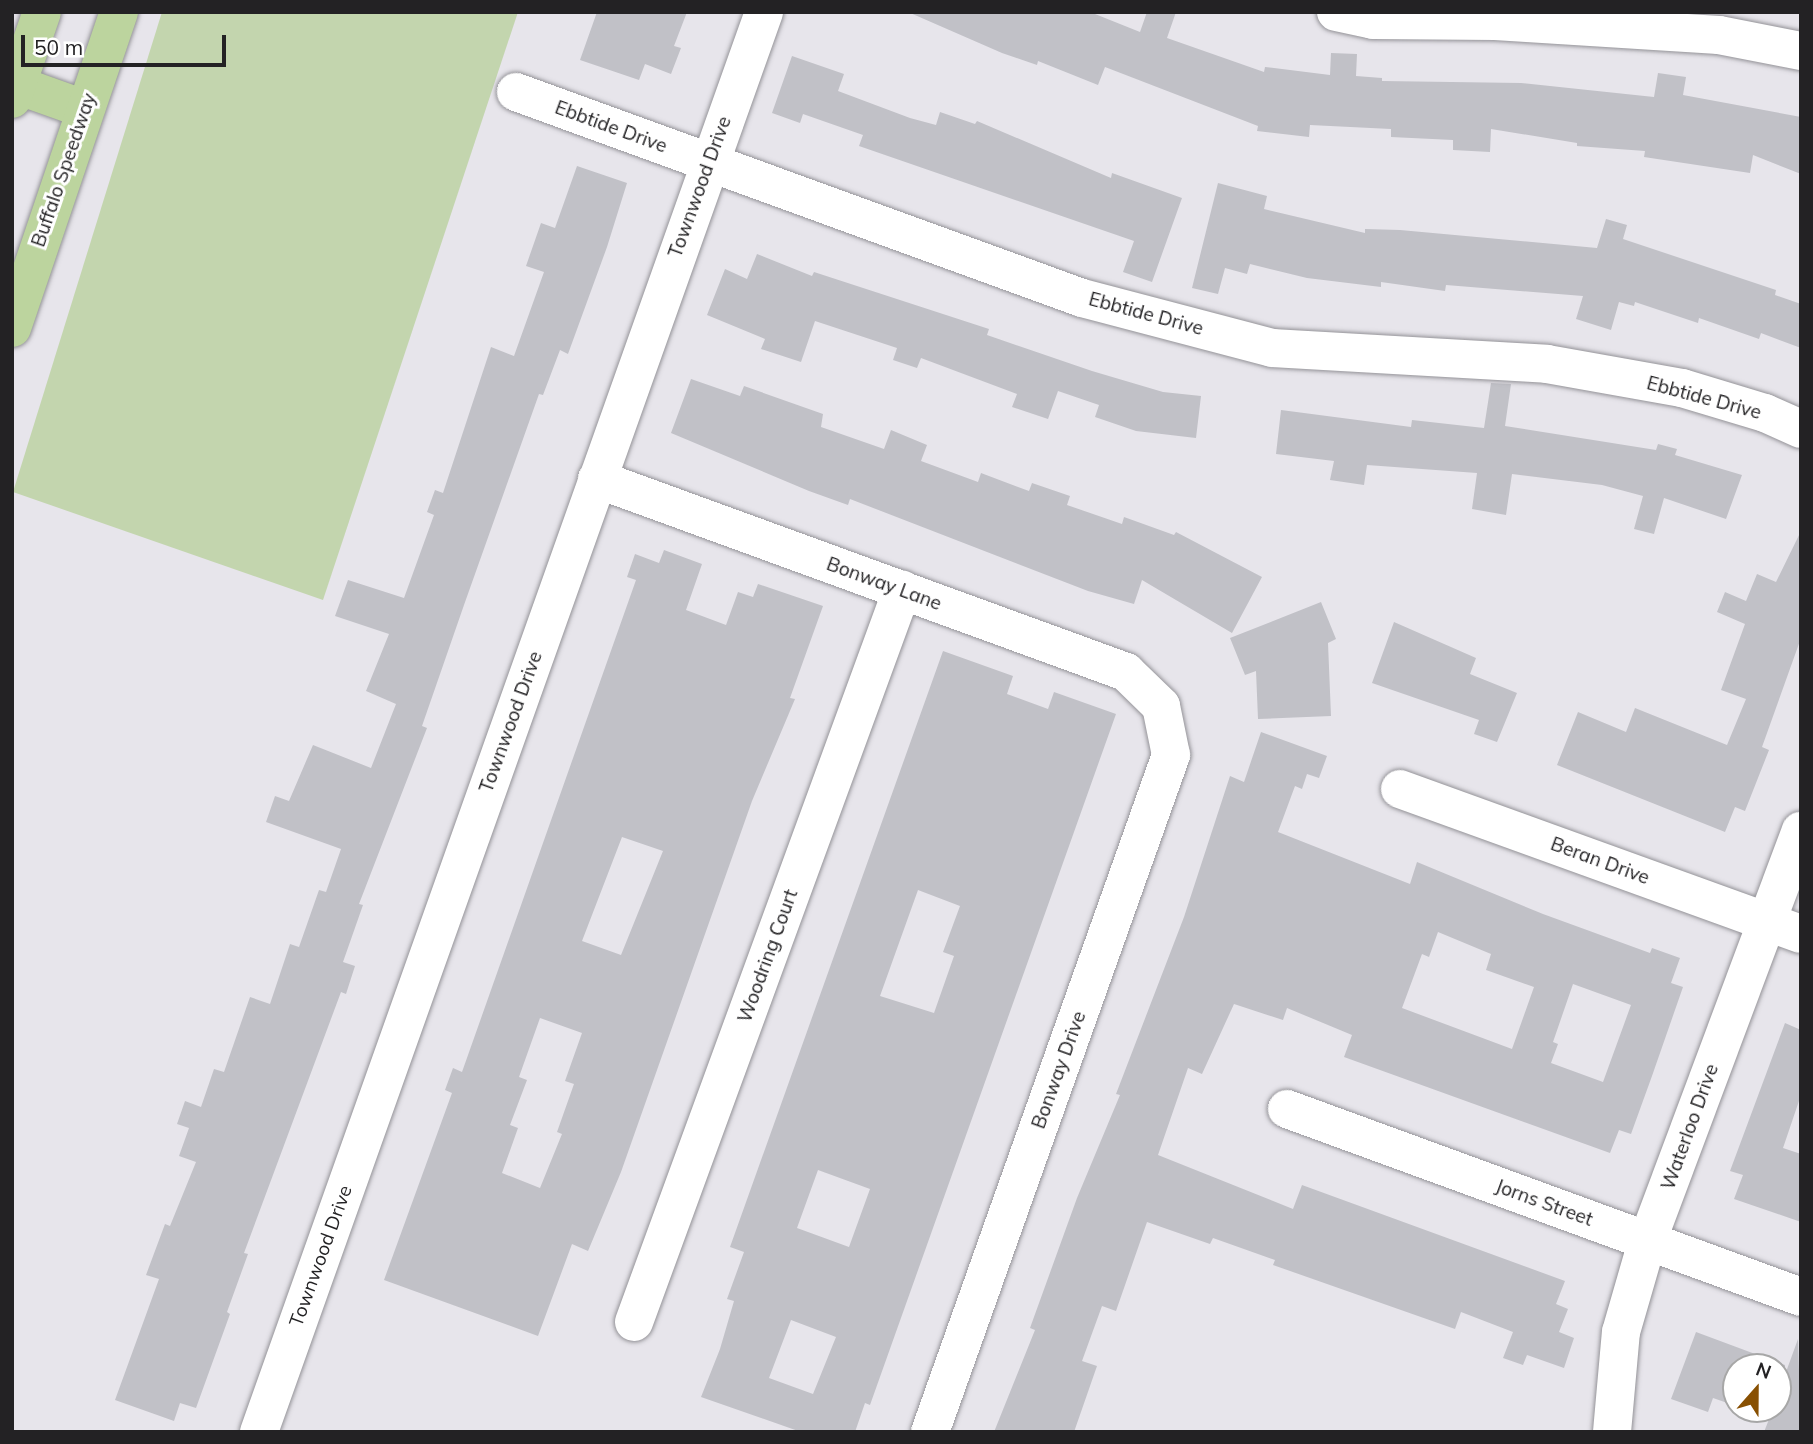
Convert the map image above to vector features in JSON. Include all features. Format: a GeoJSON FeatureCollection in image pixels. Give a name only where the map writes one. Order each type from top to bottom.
{"type":"FeatureCollection","features":[{"type":"Feature","properties":{"kind":"main road"},"geometry":{"type":"LineString","coordinates":[[43,12],[15,92],[84,109]]}},
{"type":"Feature","properties":{"kind":"main road","name":"Buffalo Speedway"},"geometry":{"type":"LineString","coordinates":[[12,328],[119,12]]}},
{"type":"Feature","properties":{"kind":"street","name":"Townwood Drive"},"geometry":{"type":"LineString","coordinates":[[259,1432],[708,163],[764,12]]}},
{"type":"Feature","properties":{"kind":"street"},"geometry":{"type":"LineString","coordinates":[[1336,12],[1373,20],[1496,17],[1719,35],[1801,51]]}},
{"type":"Feature","properties":{"kind":"street","name":"Ebbtide Drive"},"geometry":{"type":"LineString","coordinates":[[516,92],[1082,298],[1272,348],[1547,364],[1682,388],[1765,413],[1801,429]]}},
{"type":"Feature","properties":{"kind":"street","name":"Bonway Lane"},"geometry":{"type":"LineString","coordinates":[[597,479],[1126,672],[1161,706]]}},
{"type":"Feature","properties":{"kind":"street","name":"Woodring Court"},"geometry":{"type":"LineString","coordinates":[[634,1322],[902,590]]}},
{"type":"Feature","properties":{"kind":"street","name":"Bonway Drive"},"geometry":{"type":"LineString","coordinates":[[930,1432],[1171,755],[1161,706]]}},
{"type":"Feature","properties":{"kind":"street","name":"Beran Drive"},"geometry":{"type":"LineString","coordinates":[[1400,789],[1783,928]]}},
{"type":"Feature","properties":{"kind":"street","name":"Waterloo Drive"},"geometry":{"type":"LineString","coordinates":[[1612,1432],[1620,1332],[1647,1242],[1783,928],[1801,831]]}},
{"type":"Feature","properties":{"kind":"street","name":"Jorns Street"},"geometry":{"type":"LineString","coordinates":[[1287,1109],[1801,1297]]}},
{"type":"Feature","properties":{"kind":"green space"},"geometry":{"type":"Polygon","coordinates":[[[162,12],[518,12],[323,600],[13,492],[162,12]]]}},
{"type":"Feature","properties":{"kind":"building"},"geometry":{"type":"Polygon","coordinates":[[[597,12],[687,12],[674,46],[681,48],[671,74],[645,64],[639,80],[580,60],[597,12]]]}},
{"type":"Feature","properties":{"kind":"building"},"geometry":{"type":"Polygon","coordinates":[[[908,12],[1090,12],[1140,32],[1147,12],[1176,12],[1167,38],[1264,72],[1265,67],[1330,75],[1331,53],[1357,54],[1356,76],[1382,78],[1382,81],[1521,83],[1654,97],[1658,73],[1686,77],[1683,95],[1801,117],[1801,174],[1753,155],[1750,173],[1644,157],[1645,151],[1577,146],[1577,143],[1491,129],[1490,152],[1453,150],[1453,140],[1391,137],[1391,129],[1310,125],[1309,137],[1257,131],[1258,126],[1105,67],[1098,85],[1038,61],[1037,65],[1002,53],[908,12]]]}},
{"type":"Feature","properties":{"kind":"building"},"geometry":{"type":"Polygon","coordinates":[[[792,56],[844,74],[838,91],[910,118],[936,125],[940,112],[975,124],[977,121],[1111,178],[1112,173],[1182,198],[1152,282],[1123,272],[1134,241],[859,146],[863,135],[803,114],[800,123],[772,113],[792,56]]]}},
{"type":"Feature","properties":{"kind":"building"},"geometry":{"type":"Polygon","coordinates":[[[577,166],[627,183],[607,247],[568,354],[560,350],[543,395],[539,394],[464,605],[422,726],[427,728],[359,904],[363,905],[343,962],[355,966],[346,994],[341,992],[244,1253],[248,1254],[227,1312],[230,1314],[196,1408],[180,1403],[174,1421],[115,1400],[159,1279],[146,1275],[165,1224],[170,1226],[196,1162],[179,1156],[189,1128],[177,1124],[185,1101],[201,1107],[214,1069],[224,1072],[250,997],[270,1004],[290,944],[299,947],[319,890],[326,892],[341,849],[266,822],[275,796],[289,801],[313,745],[371,768],[396,704],[366,691],[389,634],[335,616],[348,580],[404,598],[434,515],[427,512],[435,490],[443,493],[491,347],[514,356],[544,272],[526,266],[541,223],[555,228],[577,166]]]}},
{"type":"Feature","properties":{"kind":"building"},"geometry":{"type":"Polygon","coordinates":[[[1218,183],[1267,196],[1264,209],[1365,233],[1365,229],[1400,230],[1597,248],[1606,219],[1627,225],[1623,239],[1776,290],[1775,295],[1801,304],[1801,348],[1761,333],[1759,339],[1699,318],[1698,323],[1635,302],[1634,306],[1619,302],[1611,330],[1576,319],[1583,296],[1446,285],[1445,291],[1381,282],[1381,287],[1307,278],[1250,264],[1247,274],[1225,268],[1218,294],[1192,288],[1218,183]]]}},
{"type":"Feature","properties":{"kind":"building"},"geometry":{"type":"Polygon","coordinates":[[[757,254],[812,276],[814,272],[989,329],[987,335],[1092,371],[1163,392],[1201,396],[1196,438],[1136,431],[1095,417],[1099,405],[1058,391],[1048,419],[1012,407],[1017,394],[921,358],[917,368],[893,360],[897,348],[815,321],[801,362],[761,349],[765,339],[707,315],[725,269],[747,279],[757,254]]]}},
{"type":"Feature","properties":{"kind":"building"},"geometry":{"type":"Polygon","coordinates":[[[691,379],[740,396],[744,386],[823,414],[821,427],[884,449],[891,430],[927,445],[921,461],[978,482],[981,473],[1029,491],[1032,483],[1070,496],[1067,505],[1122,524],[1124,517],[1174,535],[1176,532],[1262,577],[1232,633],[1142,580],[1134,604],[1088,591],[850,499],[848,505],[809,491],[671,433],[691,379]]]}},
{"type":"Feature","properties":{"kind":"building"},"geometry":{"type":"Polygon","coordinates":[[[1491,383],[1511,384],[1505,426],[1656,450],[1658,444],[1677,449],[1675,455],[1742,475],[1726,519],[1664,498],[1654,534],[1634,529],[1643,496],[1602,485],[1512,474],[1506,515],[1472,509],[1477,473],[1367,465],[1364,485],[1330,480],[1334,461],[1276,454],[1281,410],[1411,427],[1412,420],[1484,428],[1491,383]]]}},
{"type":"Feature","properties":{"kind":"building"},"geometry":{"type":"Polygon","coordinates":[[[1801,531],[1801,638],[1762,747],[1769,750],[1745,811],[1735,807],[1725,832],[1557,765],[1578,712],[1626,732],[1635,708],[1727,745],[1746,699],[1721,690],[1745,624],[1717,612],[1725,592],[1746,601],[1757,574],[1776,582],[1801,531]]]}},
{"type":"Feature","properties":{"kind":"building"},"geometry":{"type":"Polygon","coordinates":[[[664,550],[702,564],[686,610],[726,625],[738,592],[753,597],[758,584],[823,606],[790,698],[795,699],[752,801],[621,1172],[588,1251],[572,1244],[538,1336],[384,1280],[452,1093],[445,1090],[453,1068],[462,1072],[636,580],[627,577],[635,554],[659,563],[664,550]],[[622,837],[582,941],[621,955],[663,851],[622,837]],[[540,1018],[519,1077],[527,1080],[510,1125],[518,1128],[502,1173],[540,1188],[562,1134],[557,1132],[574,1084],[565,1081],[582,1033],[540,1018]]]}},
{"type":"Feature","properties":{"kind":"building"},"geometry":{"type":"Polygon","coordinates":[[[1321,602],[1336,639],[1328,643],[1331,716],[1258,719],[1256,671],[1245,675],[1230,638],[1321,602]]]}},
{"type":"Feature","properties":{"kind":"building"},"geometry":{"type":"Polygon","coordinates":[[[1394,622],[1476,658],[1470,674],[1517,693],[1497,742],[1474,734],[1479,720],[1372,683],[1394,622]]]}},
{"type":"Feature","properties":{"kind":"building"},"geometry":{"type":"Polygon","coordinates":[[[943,651],[1013,676],[1007,694],[1048,709],[1054,692],[1116,714],[870,1405],[865,1403],[855,1432],[801,1432],[701,1397],[720,1349],[734,1301],[727,1299],[744,1252],[730,1247],[943,651]],[[918,890],[880,996],[934,1013],[954,956],[943,952],[960,906],[918,890]],[[818,1170],[797,1228],[849,1247],[870,1189],[818,1170]],[[791,1320],[769,1378],[813,1394],[836,1337],[791,1320]]]}},
{"type":"Feature","properties":{"kind":"building"},"geometry":{"type":"Polygon","coordinates":[[[1261,732],[1327,756],[1319,778],[1307,774],[1302,789],[1295,786],[1278,832],[1410,884],[1417,862],[1543,914],[1650,953],[1652,948],[1680,958],[1671,983],[1683,987],[1652,1076],[1631,1134],[1619,1130],[1610,1153],[1344,1057],[1352,1035],[1287,1008],[1283,1020],[1234,1004],[1202,1074],[1188,1068],[1158,1155],[1293,1209],[1302,1185],[1565,1281],[1556,1304],[1568,1309],[1559,1332],[1574,1338],[1564,1368],[1527,1355],[1523,1365],[1503,1358],[1513,1332],[1461,1312],[1455,1329],[1273,1265],[1275,1260],[1213,1238],[1210,1244],[1147,1222],[1116,1311],[1102,1306],[1082,1361],[1097,1366],[1074,1432],[994,1432],[1035,1330],[1030,1328],[1077,1198],[1120,1095],[1116,1094],[1184,917],[1230,776],[1244,782],[1261,732]],[[1438,932],[1429,957],[1422,954],[1402,1008],[1512,1049],[1534,987],[1486,970],[1491,954],[1438,932]],[[1573,984],[1553,1042],[1558,1044],[1551,1063],[1603,1082],[1631,1005],[1573,984]]]}},
{"type":"Feature","properties":{"kind":"building"},"geometry":{"type":"Polygon","coordinates":[[[1785,1023],[1801,1030],[1801,1095],[1783,1148],[1801,1154],[1801,1222],[1734,1199],[1743,1175],[1730,1171],[1785,1023]]]}},
{"type":"Feature","properties":{"kind":"building"},"geometry":{"type":"Polygon","coordinates":[[[1696,1332],[1753,1353],[1722,1353],[1722,1401],[1713,1398],[1708,1412],[1671,1399],[1696,1332]]]}},
{"type":"Feature","properties":{"kind":"building"},"geometry":{"type":"Polygon","coordinates":[[[1798,1339],[1801,1432],[1764,1432],[1768,1423],[1792,1423],[1792,1356],[1798,1339]]]}}]}
